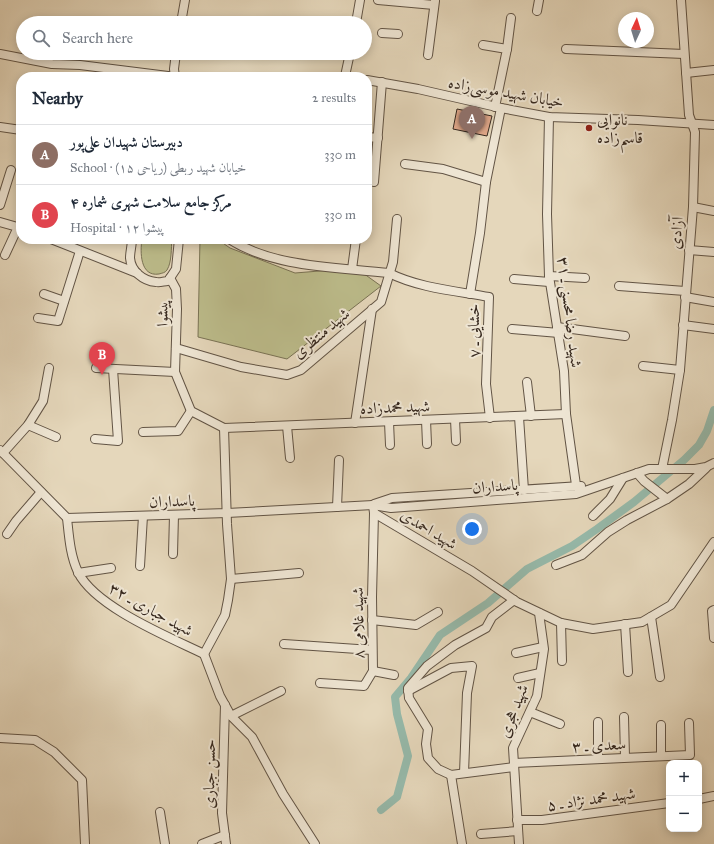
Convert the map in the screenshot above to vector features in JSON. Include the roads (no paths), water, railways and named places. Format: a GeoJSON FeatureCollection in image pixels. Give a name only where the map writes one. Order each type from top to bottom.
{"type":"FeatureCollection","features":[{"type":"Feature","properties":{"kind":"street"},"geometry":{"type":"LineString","coordinates":[[182,16],[185,0]]}},
{"type":"Feature","properties":{"kind":"street"},"geometry":{"type":"LineString","coordinates":[[357,16],[360,0]]}},
{"type":"Feature","properties":{"kind":"street"},"geometry":{"type":"LineString","coordinates":[[378,0],[434,2],[428,55]]}},
{"type":"Feature","properties":{"kind":"street"},"geometry":{"type":"LineString","coordinates":[[537,11],[539,0]]}},
{"type":"Feature","properties":{"kind":"street","name":"آزادی"},"geometry":{"type":"LineString","coordinates":[[665,469],[680,370],[693,207],[695,132],[689,115],[681,0]]}},
{"type":"Feature","properties":{"kind":"street"},"geometry":{"type":"LineString","coordinates":[[470,294],[511,18]]}},
{"type":"Feature","properties":{"kind":"street"},"geometry":{"type":"LineString","coordinates":[[382,33],[398,34]]}},
{"type":"Feature","properties":{"kind":"street"},"geometry":{"type":"LineString","coordinates":[[483,45],[507,49]]}},
{"type":"Feature","properties":{"kind":"street"},"geometry":{"type":"LineString","coordinates":[[566,49],[684,54]]}},
{"type":"Feature","properties":{"kind":"street"},"geometry":{"type":"LineString","coordinates":[[0,54],[16,57]]}},
{"type":"Feature","properties":{"kind":"street"},"geometry":{"type":"LineString","coordinates":[[32,60],[52,64],[80,65],[144,72]]}},
{"type":"Feature","properties":{"kind":"street"},"geometry":{"type":"LineString","coordinates":[[172,72],[174,60]]}},
{"type":"Feature","properties":{"kind":"street"},"geometry":{"type":"LineString","coordinates":[[347,72],[349,60]]}},
{"type":"Feature","properties":{"kind":"street"},"geometry":{"type":"LineString","coordinates":[[686,73],[714,70]]}},
{"type":"Feature","properties":{"kind":"street","name":"خیابان شهید موسی‌زاده"},"geometry":{"type":"LineString","coordinates":[[372,81],[498,108],[548,117],[638,120],[714,125]]}},
{"type":"Feature","properties":{"kind":"street"},"geometry":{"type":"LineString","coordinates":[[374,182],[382,82]]}},
{"type":"Feature","properties":{"kind":"street","name":"شهید رضا محسنی ـ ۳۱"},"geometry":{"type":"LineString","coordinates":[[548,117],[547,214],[549,279],[564,371],[566,414],[576,485]]}},
{"type":"Feature","properties":{"kind":"street"},"geometry":{"type":"LineString","coordinates":[[0,127],[16,129]]}},
{"type":"Feature","properties":{"kind":"street"},"geometry":{"type":"LineString","coordinates":[[372,137],[378,138]]}},
{"type":"Feature","properties":{"kind":"street"},"geometry":{"type":"LineString","coordinates":[[405,164],[443,169],[486,182]]}},
{"type":"Feature","properties":{"kind":"street"},"geometry":{"type":"LineString","coordinates":[[0,205],[11,170]]}},
{"type":"Feature","properties":{"kind":"street"},"geometry":{"type":"LineString","coordinates":[[693,207],[714,211]]}},
{"type":"Feature","properties":{"kind":"street","name":"شهید منتظری"},"geometry":{"type":"LineString","coordinates":[[176,348],[241,367],[287,375],[301,370],[372,308],[381,302],[393,262],[397,219]]}},
{"type":"Feature","properties":{"kind":"street"},"geometry":{"type":"LineString","coordinates":[[0,222],[16,227]]}},
{"type":"Feature","properties":{"kind":"street"},"geometry":{"type":"LineString","coordinates":[[5,255],[16,235]]}},
{"type":"Feature","properties":{"kind":"street"},"geometry":{"type":"LineString","coordinates":[[63,244],[137,273],[147,280],[156,282],[168,281],[176,269],[179,244]]}},
{"type":"Feature","properties":{"kind":"street"},"geometry":{"type":"LineString","coordinates":[[131,244],[130,258],[137,273]]}},
{"type":"Feature","properties":{"kind":"street","name":"خشایی ـ ۷"},"geometry":{"type":"LineString","coordinates":[[237,244],[264,255],[305,265],[389,273],[399,278],[439,289],[489,297],[486,384],[490,418]]}},
{"type":"Feature","properties":{"kind":"street"},"geometry":{"type":"LineString","coordinates":[[352,269],[355,244]]}},
{"type":"Feature","properties":{"kind":"street"},"geometry":{"type":"LineString","coordinates":[[689,250],[714,252]]}},
{"type":"Feature","properties":{"kind":"street"},"geometry":{"type":"LineString","coordinates":[[38,318],[58,321],[80,251]]}},
{"type":"Feature","properties":{"kind":"street","name":"پیشوا"},"geometry":{"type":"LineString","coordinates":[[170,278],[176,290],[178,309],[175,372]]}},
{"type":"Feature","properties":{"kind":"street"},"geometry":{"type":"LineString","coordinates":[[514,279],[585,278]]}},
{"type":"Feature","properties":{"kind":"street"},"geometry":{"type":"LineString","coordinates":[[619,286],[685,294],[714,302]]}},
{"type":"Feature","properties":{"kind":"street"},"geometry":{"type":"LineString","coordinates":[[44,294],[64,301]]}},
{"type":"Feature","properties":{"kind":"street"},"geometry":{"type":"LineString","coordinates":[[355,423],[372,308]]}},
{"type":"Feature","properties":{"kind":"street"},"geometry":{"type":"LineString","coordinates":[[684,325],[714,329]]}},
{"type":"Feature","properties":{"kind":"street"},"geometry":{"type":"LineString","coordinates":[[512,330],[558,330],[625,336]]}},
{"type":"Feature","properties":{"kind":"street"},"geometry":{"type":"LineString","coordinates":[[643,366],[680,370]]}},
{"type":"Feature","properties":{"kind":"street"},"geometry":{"type":"LineString","coordinates":[[49,368],[43,401],[28,425],[1,451],[67,518]]}},
{"type":"Feature","properties":{"kind":"street"},"geometry":{"type":"LineString","coordinates":[[96,368],[175,372],[191,411],[224,428],[231,579],[224,615],[204,654],[220,696],[231,716],[252,737],[284,794],[315,844]]}},
{"type":"Feature","properties":{"kind":"street"},"geometry":{"type":"LineString","coordinates":[[95,439],[118,441],[113,369]]}},
{"type":"Feature","properties":{"kind":"street"},"geometry":{"type":"LineString","coordinates":[[527,382],[531,416]]}},
{"type":"Feature","properties":{"kind":"street"},"geometry":{"type":"LineString","coordinates":[[143,432],[178,431],[191,411]]}},
{"type":"Feature","properties":{"kind":"street","name":"شهید محمدزاده"},"geometry":{"type":"LineString","coordinates":[[224,428],[566,414]]}},
{"type":"Feature","properties":{"kind":"street"},"geometry":{"type":"LineString","coordinates":[[519,417],[524,490]]}},
{"type":"Feature","properties":{"kind":"street"},"geometry":{"type":"LineString","coordinates":[[455,419],[456,441]]}},
{"type":"Feature","properties":{"kind":"street"},"geometry":{"type":"LineString","coordinates":[[426,420],[427,444]]}},
{"type":"Feature","properties":{"kind":"street"},"geometry":{"type":"LineString","coordinates":[[389,422],[390,445]]}},
{"type":"Feature","properties":{"kind":"street"},"geometry":{"type":"LineString","coordinates":[[28,425],[56,437]]}},
{"type":"Feature","properties":{"kind":"street"},"geometry":{"type":"LineString","coordinates":[[287,426],[290,458]]}},
{"type":"Feature","properties":{"kind":"street"},"geometry":{"type":"LineString","coordinates":[[337,507],[338,460]]}},
{"type":"Feature","properties":{"kind":"street"},"geometry":{"type":"LineString","coordinates":[[556,565],[582,555],[608,532],[667,499],[689,484],[706,467],[714,463]]}},
{"type":"Feature","properties":{"kind":"street","name":"پاسداران"},"geometry":{"type":"LineString","coordinates":[[67,518],[227,513],[337,507],[374,509],[576,494],[650,469],[695,469],[706,467]]}},
{"type":"Feature","properties":{"kind":"street"},"geometry":{"type":"LineString","coordinates":[[637,473],[644,481],[667,499]]}},
{"type":"Feature","properties":{"kind":"street"},"geometry":{"type":"LineString","coordinates":[[593,516],[610,499],[623,478]]}},
{"type":"Feature","properties":{"kind":"street","name":"پاسداران"},"geometry":{"type":"LineString","coordinates":[[374,509],[392,498],[524,490],[576,485],[594,487]]}},
{"type":"Feature","properties":{"kind":"street"},"geometry":{"type":"LineString","coordinates":[[8,534],[16,521],[41,492]]}},
{"type":"Feature","properties":{"kind":"street","name":"شهید احمدی"},"geometry":{"type":"LineString","coordinates":[[374,509],[512,598],[539,613],[561,624],[593,628],[642,622],[671,605],[714,542]]}},
{"type":"Feature","properties":{"kind":"street","name":"۸ شهید غلامی"},"geometry":{"type":"LineString","coordinates":[[320,683],[364,686],[373,671],[372,620],[374,509]]}},
{"type":"Feature","properties":{"kind":"street"},"geometry":{"type":"LineString","coordinates":[[173,554],[174,514]]}},
{"type":"Feature","properties":{"kind":"street"},"geometry":{"type":"LineString","coordinates":[[140,566],[143,516]]}},
{"type":"Feature","properties":{"kind":"street","name":"شهید جباری ـ ۳۲"},"geometry":{"type":"LineString","coordinates":[[67,518],[71,549],[78,573],[88,587],[110,605],[148,627],[204,654]]}},
{"type":"Feature","properties":{"kind":"street"},"geometry":{"type":"LineString","coordinates":[[78,573],[111,568]]}},
{"type":"Feature","properties":{"kind":"street"},"geometry":{"type":"LineString","coordinates":[[231,579],[299,573]]}},
{"type":"Feature","properties":{"kind":"street"},"geometry":{"type":"LineString","coordinates":[[462,844],[451,775],[438,769],[428,758],[426,744],[428,729],[409,698],[408,688],[427,666],[455,645],[486,628],[492,617],[512,598]]}},
{"type":"Feature","properties":{"kind":"street"},"geometry":{"type":"LineString","coordinates":[[714,610],[712,612],[714,638]]}},
{"type":"Feature","properties":{"kind":"street"},"geometry":{"type":"LineString","coordinates":[[372,620],[416,626],[438,612]]}},
{"type":"Feature","properties":{"kind":"street","name":"شهید هجری"},"geometry":{"type":"LineString","coordinates":[[519,844],[513,748],[537,696],[544,646],[539,613]]}},
{"type":"Feature","properties":{"kind":"street"},"geometry":{"type":"LineString","coordinates":[[651,617],[660,678]]}},
{"type":"Feature","properties":{"kind":"street"},"geometry":{"type":"LineString","coordinates":[[561,624],[562,661]]}},
{"type":"Feature","properties":{"kind":"street"},"geometry":{"type":"LineString","coordinates":[[625,624],[628,672]]}},
{"type":"Feature","properties":{"kind":"street"},"geometry":{"type":"LineString","coordinates":[[284,644],[372,650]]}},
{"type":"Feature","properties":{"kind":"street"},"geometry":{"type":"LineString","coordinates":[[516,653],[544,646]]}},
{"type":"Feature","properties":{"kind":"street"},"geometry":{"type":"LineString","coordinates":[[408,691],[451,668],[472,666],[467,693],[464,773]]}},
{"type":"Feature","properties":{"kind":"street"},"geometry":{"type":"LineString","coordinates":[[373,671],[394,675]]}},
{"type":"Feature","properties":{"kind":"street"},"geometry":{"type":"LineString","coordinates":[[518,678],[540,673]]}},
{"type":"Feature","properties":{"kind":"street"},"geometry":{"type":"LineString","coordinates":[[231,716],[281,691]]}},
{"type":"Feature","properties":{"kind":"street","name":"حسن جباری"},"geometry":{"type":"LineString","coordinates":[[225,704],[222,813],[226,844]]}},
{"type":"Feature","properties":{"kind":"street"},"geometry":{"type":"LineString","coordinates":[[530,712],[560,724]]}},
{"type":"Feature","properties":{"kind":"street"},"geometry":{"type":"LineString","coordinates":[[624,717],[625,757]]}},
{"type":"Feature","properties":{"kind":"street"},"geometry":{"type":"LineString","coordinates":[[598,722],[598,759]]}},
{"type":"Feature","properties":{"kind":"street","name":"سعدی ـ ۳"},"geometry":{"type":"LineString","coordinates":[[451,775],[514,764],[686,755],[690,754],[689,723]]}},
{"type":"Feature","properties":{"kind":"street"},"geometry":{"type":"LineString","coordinates":[[661,725],[662,756]]}},
{"type":"Feature","properties":{"kind":"street"},"geometry":{"type":"LineString","coordinates":[[0,738],[34,740],[54,752],[82,780],[85,844]]}},
{"type":"Feature","properties":{"kind":"street"},"geometry":{"type":"LineString","coordinates":[[702,798],[714,796]]}},
{"type":"Feature","properties":{"kind":"street","name":"شهید محمد نژاد ـ ۵"},"geometry":{"type":"LineString","coordinates":[[517,820],[542,820],[666,803]]}},
{"type":"Feature","properties":{"kind":"street"},"geometry":{"type":"LineString","coordinates":[[160,812],[165,844]]}},
{"type":"Feature","properties":{"kind":"street"},"geometry":{"type":"LineString","coordinates":[[481,834],[518,831]]}},
{"type":"Feature","properties":{"kind":"street"},"geometry":{"type":"LineString","coordinates":[[202,844],[225,835]]}},
{"type":"Feature","properties":{"kind":"waterway"},"geometry":{"type":"LineString","coordinates":[[381,810],[397,797],[408,756],[397,714],[395,697],[411,678],[440,635],[488,603],[527,569],[572,546],[634,502],[684,460],[699,445],[707,431],[714,410]]}},
{"type":"Feature","properties":{"kind":"place","name":"نانوایی قاسم‌زاده"},"geometry":{"type":"Point","coordinates":[589,128]}},
{"type":"Feature","properties":{"kind":"place","name":"دبیرستان شهیدان علی‌پور"},"geometry":{"type":"Point","coordinates":[472,139]}},
{"type":"Feature","properties":{"kind":"place","name":"مرکز جامع سلامت شهری شماره ۴"},"geometry":{"type":"Point","coordinates":[102,375]}}]}
